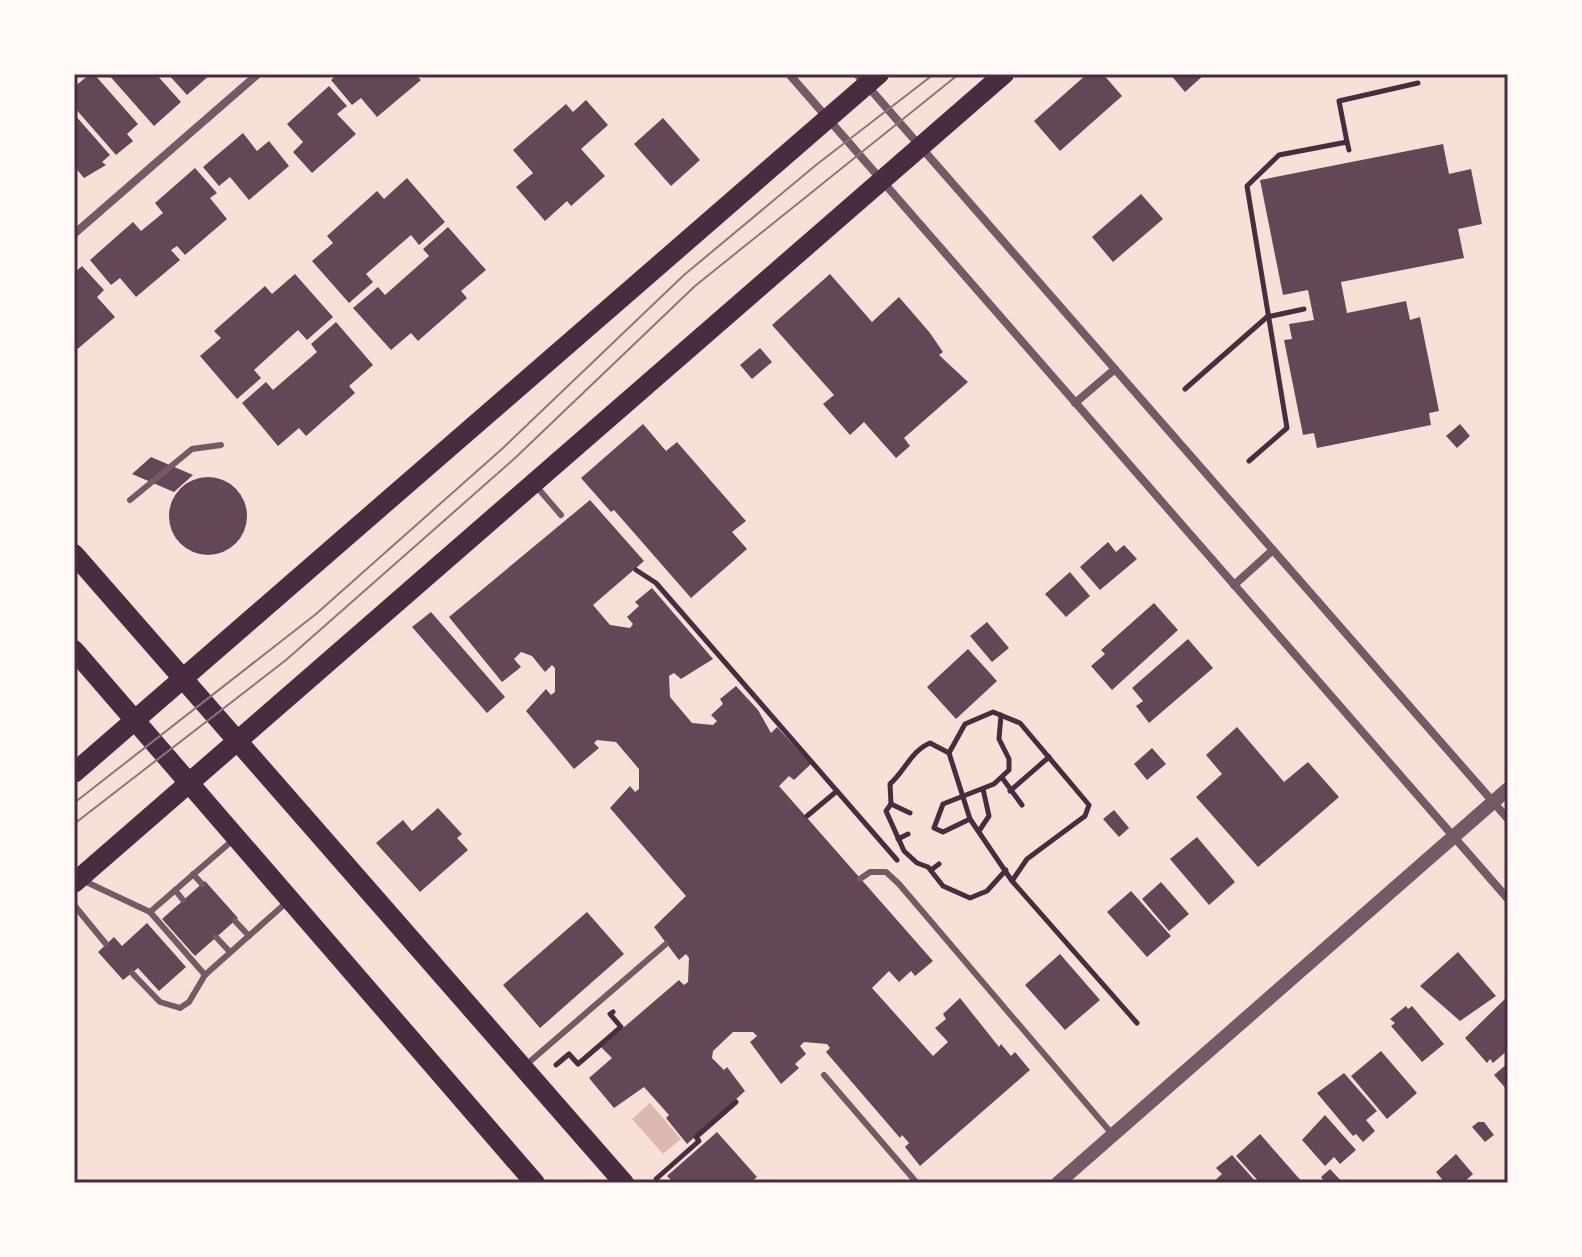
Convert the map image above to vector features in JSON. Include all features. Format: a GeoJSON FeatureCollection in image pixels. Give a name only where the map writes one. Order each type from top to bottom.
{"type":"FeatureCollection","features":[{"type":"Feature","properties":{"kind":"main road"},"geometry":{"type":"LineString","coordinates":[[76,881],[1004,74]]}},
{"type":"Feature","properties":{"kind":"main road"},"geometry":{"type":"LineString","coordinates":[[74,773],[827,117],[867,78]]}},
{"type":"Feature","properties":{"kind":"main road"},"geometry":{"type":"LineString","coordinates":[[74,554],[186,678],[624,1183]]}},
{"type":"Feature","properties":{"kind":"main road"},"geometry":{"type":"LineString","coordinates":[[77,660],[134,721],[535,1183]]}},
{"type":"Feature","properties":{"kind":"street"},"geometry":{"type":"LineString","coordinates":[[74,234],[258,74]]}},
{"type":"Feature","properties":{"kind":"street"},"geometry":{"type":"LineString","coordinates":[[789,74],[1508,899]]}},
{"type":"Feature","properties":{"kind":"street"},"geometry":{"type":"LineString","coordinates":[[867,78],[920,145],[1508,819]]}},
{"type":"Feature","properties":{"kind":"street"},"geometry":{"type":"LineString","coordinates":[[1075,403],[1115,369]]}},
{"type":"Feature","properties":{"kind":"street"},"geometry":{"type":"LineString","coordinates":[[1234,585],[1273,550]]}},
{"type":"Feature","properties":{"kind":"street"},"geometry":{"type":"LineString","coordinates":[[1058,1183],[1508,789]]}},
{"type":"Feature","properties":{"kind":"lane"},"geometry":{"type":"LineString","coordinates":[[130,500],[192,449],[221,445]]}},
{"type":"Feature","properties":{"kind":"lane"},"geometry":{"type":"LineString","coordinates":[[534,483],[561,515]]}},
{"type":"Feature","properties":{"kind":"lane"},"geometry":{"type":"LineString","coordinates":[[150,912],[236,838]]}},
{"type":"Feature","properties":{"kind":"lane"},"geometry":{"type":"LineString","coordinates":[[860,879],[870,872],[886,872],[899,884],[1113,1135]]}},
{"type":"Feature","properties":{"kind":"lane"},"geometry":{"type":"LineString","coordinates":[[193,874],[202,884]]}},
{"type":"Feature","properties":{"kind":"lane"},"geometry":{"type":"LineString","coordinates":[[76,881],[150,912],[205,975]]}},
{"type":"Feature","properties":{"kind":"lane"},"geometry":{"type":"LineString","coordinates":[[175,890],[183,900]]}},
{"type":"Feature","properties":{"kind":"lane"},"geometry":{"type":"LineString","coordinates":[[132,973],[160,1002],[180,1008],[189,1002],[205,975],[289,900]]}},
{"type":"Feature","properties":{"kind":"lane"},"geometry":{"type":"LineString","coordinates":[[74,905],[106,944]]}},
{"type":"Feature","properties":{"kind":"lane"},"geometry":{"type":"LineString","coordinates":[[235,921],[249,936]]}},
{"type":"Feature","properties":{"kind":"lane"},"geometry":{"type":"LineString","coordinates":[[216,937],[230,952]]}},
{"type":"Feature","properties":{"kind":"lane"},"geometry":{"type":"LineString","coordinates":[[524,1067],[666,944]]}},
{"type":"Feature","properties":{"kind":"lane"},"geometry":{"type":"LineString","coordinates":[[824,1075],[917,1183]]}},
{"type":"Feature","properties":{"kind":"path"},"geometry":{"type":"LineString","coordinates":[[1349,150],[1339,101],[1418,83]]}},
{"type":"Feature","properties":{"kind":"path"},"geometry":{"type":"LineString","coordinates":[[1249,461],[1287,428],[1247,186],[1279,155],[1347,142]]}},
{"type":"Feature","properties":{"kind":"path"},"geometry":{"type":"LineString","coordinates":[[1185,389],[1267,317],[1304,309]]}},
{"type":"Feature","properties":{"kind":"path"},"geometry":{"type":"LineString","coordinates":[[636,570],[656,583],[900,864]]}},
{"type":"Feature","properties":{"kind":"path"},"geometry":{"type":"LineString","coordinates":[[949,753],[965,724],[993,712],[1020,723],[1089,805],[1085,816],[1027,859],[1012,881]]}},
{"type":"Feature","properties":{"kind":"path"},"geometry":{"type":"LineString","coordinates":[[970,819],[943,832],[934,828],[943,804],[1003,779],[1009,770],[1009,759],[999,739],[1001,715]]}},
{"type":"Feature","properties":{"kind":"path"},"geometry":{"type":"LineString","coordinates":[[1006,870],[987,891],[970,898],[943,886],[931,870],[917,863],[898,839],[886,811],[891,804],[890,784],[901,775],[918,748],[930,743],[949,753],[970,819],[1006,870],[1012,881],[1137,1023]]}},
{"type":"Feature","properties":{"kind":"path"},"geometry":{"type":"LineString","coordinates":[[1010,791],[1049,757]]}},
{"type":"Feature","properties":{"kind":"path"},"geometry":{"type":"LineString","coordinates":[[1003,779],[1022,805]]}},
{"type":"Feature","properties":{"kind":"path"},"geometry":{"type":"LineString","coordinates":[[979,831],[989,816],[983,789]]}},
{"type":"Feature","properties":{"kind":"path"},"geometry":{"type":"LineString","coordinates":[[807,816],[837,791]]}},
{"type":"Feature","properties":{"kind":"path"},"geometry":{"type":"LineString","coordinates":[[891,804],[910,813]]}},
{"type":"Feature","properties":{"kind":"path"},"geometry":{"type":"LineString","coordinates":[[898,839],[908,834]]}},
{"type":"Feature","properties":{"kind":"path"},"geometry":{"type":"LineString","coordinates":[[931,870],[939,864]]}},
{"type":"Feature","properties":{"kind":"path"},"geometry":{"type":"LineString","coordinates":[[556,1065],[569,1054],[578,1064],[621,1027],[610,1014],[620,1006]]}},
{"type":"Feature","properties":{"kind":"path"},"geometry":{"type":"LineString","coordinates":[[656,1179],[699,1141],[696,1137],[736,1102]]}},
{"type":"Feature","properties":{"kind":"shaded area"},"geometry":{"type":"Polygon","coordinates":[[[650,1103],[681,1139],[663,1154],[632,1119],[650,1103]]]}},
{"type":"Feature","properties":{"kind":"building"},"geometry":{"type":"Polygon","coordinates":[[[94,74],[138,124],[127,134],[133,141],[116,155],[74,107],[74,87],[94,74]]]}},
{"type":"Feature","properties":{"kind":"building"},"geometry":{"type":"Polygon","coordinates":[[[108,74],[156,74],[181,102],[154,126],[108,74]]]}},
{"type":"Feature","properties":{"kind":"building"},"geometry":{"type":"Polygon","coordinates":[[[168,74],[211,74],[187,95],[168,74]]]}},
{"type":"Feature","properties":{"kind":"building"},"geometry":{"type":"Polygon","coordinates":[[[337,74],[415,74],[421,80],[377,117],[361,98],[352,105],[331,80],[337,74]]]}},
{"type":"Feature","properties":{"kind":"building"},"geometry":{"type":"Polygon","coordinates":[[[1087,74],[1103,74],[1122,96],[1060,151],[1034,121],[1087,74]]]}},
{"type":"Feature","properties":{"kind":"building"},"geometry":{"type":"Polygon","coordinates":[[[1170,74],[1205,74],[1185,92],[1170,74]]]}},
{"type":"Feature","properties":{"kind":"building"},"geometry":{"type":"Polygon","coordinates":[[[329,86],[347,106],[337,114],[356,134],[312,173],[293,152],[303,142],[287,124],[329,86]]]}},
{"type":"Feature","properties":{"kind":"building"},"geometry":{"type":"Polygon","coordinates":[[[586,100],[608,125],[581,149],[605,176],[571,206],[567,201],[545,221],[516,187],[533,173],[513,150],[566,104],[573,112],[586,100]]]}},
{"type":"Feature","properties":{"kind":"building"},"geometry":{"type":"Polygon","coordinates":[[[74,114],[110,155],[102,162],[106,165],[84,178],[74,166],[74,114]]]}},
{"type":"Feature","properties":{"kind":"building"},"geometry":{"type":"Polygon","coordinates":[[[663,118],[700,160],[671,186],[634,144],[663,118]]]}},
{"type":"Feature","properties":{"kind":"building"},"geometry":{"type":"Polygon","coordinates":[[[243,133],[257,151],[269,141],[289,166],[249,200],[230,177],[219,186],[203,167],[243,133]]]}},
{"type":"Feature","properties":{"kind":"building"},"geometry":{"type":"Polygon","coordinates":[[[1443,144],[1449,174],[1471,169],[1482,224],[1458,229],[1464,258],[1341,282],[1347,313],[1406,301],[1410,320],[1420,317],[1439,411],[1429,413],[1431,425],[1317,448],[1314,433],[1303,435],[1284,340],[1292,339],[1289,324],[1314,320],[1308,290],[1283,295],[1260,180],[1443,144]]]}},
{"type":"Feature","properties":{"kind":"building"},"geometry":{"type":"Polygon","coordinates":[[[195,168],[217,193],[210,198],[227,219],[185,255],[177,246],[171,250],[180,260],[136,297],[120,278],[111,285],[90,260],[133,222],[141,231],[163,213],[155,203],[195,168]]]}},
{"type":"Feature","properties":{"kind":"building"},"geometry":{"type":"Polygon","coordinates":[[[407,178],[445,222],[419,245],[411,235],[366,274],[373,282],[349,303],[312,261],[333,243],[327,236],[377,191],[384,199],[407,178]]]}},
{"type":"Feature","properties":{"kind":"building"},"geometry":{"type":"Polygon","coordinates":[[[1141,194],[1163,219],[1113,262],[1092,237],[1141,194]]]}},
{"type":"Feature","properties":{"kind":"building"},"geometry":{"type":"Polygon","coordinates":[[[448,227],[486,270],[461,291],[467,298],[418,341],[411,333],[391,350],[353,308],[378,287],[385,295],[429,256],[423,249],[448,227]]]}},
{"type":"Feature","properties":{"kind":"building"},"geometry":{"type":"Polygon","coordinates":[[[82,266],[104,290],[97,297],[115,317],[74,352],[74,273],[82,266]]]}},
{"type":"Feature","properties":{"kind":"building"},"geometry":{"type":"Polygon","coordinates":[[[295,274],[333,317],[307,340],[298,330],[254,370],[261,378],[237,399],[200,356],[221,338],[214,331],[265,286],[272,294],[295,274]]]}},
{"type":"Feature","properties":{"kind":"building"},"geometry":{"type":"Polygon","coordinates":[[[830,274],[872,322],[899,297],[930,333],[943,352],[939,355],[968,382],[904,438],[910,446],[896,458],[864,422],[850,435],[823,404],[834,395],[772,325],[830,274]]]}},
{"type":"Feature","properties":{"kind":"building"},"geometry":{"type":"Polygon","coordinates":[[[336,322],[373,365],[349,386],[355,393],[306,436],[299,428],[278,446],[242,403],[266,382],[273,390],[317,352],[311,344],[336,322]]]}},
{"type":"Feature","properties":{"kind":"building"},"geometry":{"type":"Polygon","coordinates":[[[760,348],[772,362],[752,379],[740,365],[760,348]]]}},
{"type":"Feature","properties":{"kind":"building"},"geometry":{"type":"Polygon","coordinates":[[[643,424],[666,451],[677,442],[746,521],[732,532],[747,549],[691,598],[614,510],[611,512],[581,478],[643,424]]]}},
{"type":"Feature","properties":{"kind":"building"},"geometry":{"type":"Polygon","coordinates":[[[1460,424],[1470,436],[1457,448],[1446,436],[1460,424]]]}},
{"type":"Feature","properties":{"kind":"building"},"geometry":{"type":"Polygon","coordinates":[[[151,457],[193,475],[174,492],[132,474],[151,457]]]}},
{"type":"Feature","properties":{"kind":"building"},"geometry":{"type":"Polygon","coordinates":[[[208,477],[223,480],[235,489],[244,501],[247,516],[244,531],[235,543],[223,552],[208,555],[193,552],[181,543],[172,531],[169,516],[172,501],[181,489],[193,480],[208,477]]]}},
{"type":"Feature","properties":{"kind":"building"},"geometry":{"type":"Polygon","coordinates":[[[590,500],[644,561],[593,605],[610,625],[630,628],[633,624],[627,617],[639,606],[635,602],[652,588],[713,659],[681,679],[674,673],[669,676],[670,697],[692,723],[713,725],[717,721],[711,715],[723,704],[720,699],[736,686],[758,710],[771,733],[777,727],[811,764],[794,780],[789,776],[779,786],[933,961],[915,976],[911,971],[899,982],[889,971],[872,988],[933,1056],[948,1042],[935,1028],[946,1019],[943,1014],[960,998],[999,1047],[1001,1044],[1011,1056],[1015,1052],[1030,1070],[920,1166],[905,1147],[909,1143],[902,1135],[900,1138],[826,1052],[830,1048],[827,1044],[804,1042],[800,1046],[806,1054],[795,1064],[799,1068],[781,1084],[750,1042],[757,1036],[753,1032],[733,1032],[713,1051],[712,1058],[724,1070],[727,1067],[745,1091],[687,1144],[666,1118],[669,1115],[644,1087],[614,1108],[589,1078],[612,1058],[601,1047],[679,980],[684,985],[688,982],[689,958],[686,954],[679,960],[654,927],[686,896],[610,808],[630,786],[635,792],[639,789],[639,769],[616,742],[597,740],[594,743],[599,748],[574,769],[526,711],[546,689],[551,695],[555,692],[555,668],[552,665],[545,672],[532,656],[521,652],[514,659],[521,667],[502,682],[449,617],[590,500]]]}},
{"type":"Feature","properties":{"kind":"building"},"geometry":{"type":"Polygon","coordinates":[[[1108,542],[1116,552],[1124,545],[1137,559],[1100,590],[1080,567],[1108,542]]]}},
{"type":"Feature","properties":{"kind":"building"},"geometry":{"type":"Polygon","coordinates":[[[1070,572],[1090,596],[1066,617],[1045,594],[1070,572]]]}},
{"type":"Feature","properties":{"kind":"building"},"geometry":{"type":"Polygon","coordinates":[[[1154,603],[1178,630],[1112,690],[1091,666],[1105,654],[1101,650],[1154,603]]]}},
{"type":"Feature","properties":{"kind":"building"},"geometry":{"type":"Polygon","coordinates":[[[431,612],[505,697],[487,713],[412,627],[431,612]]]}},
{"type":"Feature","properties":{"kind":"building"},"geometry":{"type":"Polygon","coordinates":[[[987,622],[1009,648],[992,662],[970,636],[987,622]]]}},
{"type":"Feature","properties":{"kind":"building"},"geometry":{"type":"Polygon","coordinates":[[[1188,639],[1213,668],[1149,723],[1136,706],[1143,701],[1132,688],[1188,639]]]}},
{"type":"Feature","properties":{"kind":"building"},"geometry":{"type":"Polygon","coordinates":[[[968,649],[997,681],[956,719],[927,687],[968,649]]]}},
{"type":"Feature","properties":{"kind":"building"},"geometry":{"type":"Polygon","coordinates":[[[1237,727],[1284,782],[1308,762],[1339,797],[1258,867],[1196,797],[1222,774],[1206,755],[1237,727]]]}},
{"type":"Feature","properties":{"kind":"building"},"geometry":{"type":"Polygon","coordinates":[[[1152,748],[1166,764],[1147,780],[1134,764],[1152,748]]]}},
{"type":"Feature","properties":{"kind":"building"},"geometry":{"type":"Polygon","coordinates":[[[438,808],[462,834],[457,838],[468,850],[420,892],[376,843],[403,820],[412,831],[438,808]]]}},
{"type":"Feature","properties":{"kind":"building"},"geometry":{"type":"Polygon","coordinates":[[[1114,810],[1129,828],[1119,837],[1103,819],[1114,810]]]}},
{"type":"Feature","properties":{"kind":"building"},"geometry":{"type":"Polygon","coordinates":[[[1197,837],[1235,882],[1209,905],[1170,859],[1197,837]]]}},
{"type":"Feature","properties":{"kind":"building"},"geometry":{"type":"Polygon","coordinates":[[[205,881],[238,918],[195,956],[162,919],[205,881]]]}},
{"type":"Feature","properties":{"kind":"building"},"geometry":{"type":"Polygon","coordinates":[[[1161,882],[1189,914],[1169,931],[1142,899],[1161,882]]]}},
{"type":"Feature","properties":{"kind":"building"},"geometry":{"type":"Polygon","coordinates":[[[1131,891],[1171,936],[1147,957],[1107,912],[1131,891]]]}},
{"type":"Feature","properties":{"kind":"building"},"geometry":{"type":"Polygon","coordinates":[[[587,912],[624,954],[540,1028],[503,985],[587,912]]]}},
{"type":"Feature","properties":{"kind":"building"},"geometry":{"type":"Polygon","coordinates":[[[147,923],[186,967],[159,991],[138,968],[123,980],[98,952],[114,937],[122,946],[147,923]]]}},
{"type":"Feature","properties":{"kind":"building"},"geometry":{"type":"Polygon","coordinates":[[[1458,952],[1496,996],[1460,1021],[1420,986],[1458,952]]]}},
{"type":"Feature","properties":{"kind":"building"},"geometry":{"type":"Polygon","coordinates":[[[1060,954],[1100,1000],[1065,1030],[1025,985],[1060,954]]]}},
{"type":"Feature","properties":{"kind":"building"},"geometry":{"type":"Polygon","coordinates":[[[1508,996],[1508,1050],[1493,1063],[1490,1059],[1487,1063],[1465,1038],[1508,996]]]}},
{"type":"Feature","properties":{"kind":"building"},"geometry":{"type":"Polygon","coordinates":[[[1406,1006],[1408,1009],[1412,1006],[1444,1044],[1422,1062],[1391,1026],[1395,1023],[1390,1019],[1406,1006]]]}},
{"type":"Feature","properties":{"kind":"building"},"geometry":{"type":"Polygon","coordinates":[[[1381,1051],[1417,1093],[1387,1119],[1351,1076],[1381,1051]]]}},
{"type":"Feature","properties":{"kind":"building"},"geometry":{"type":"Polygon","coordinates":[[[1508,1063],[1508,1091],[1494,1075],[1508,1063]]]}},
{"type":"Feature","properties":{"kind":"building"},"geometry":{"type":"Polygon","coordinates":[[[1344,1073],[1377,1111],[1366,1120],[1375,1131],[1363,1142],[1356,1134],[1353,1136],[1317,1093],[1344,1073]]]}},
{"type":"Feature","properties":{"kind":"building"},"geometry":{"type":"Polygon","coordinates":[[[1325,1115],[1356,1150],[1340,1164],[1334,1157],[1325,1166],[1302,1140],[1325,1115]]]}},
{"type":"Feature","properties":{"kind":"building"},"geometry":{"type":"Polygon","coordinates":[[[1484,1122],[1494,1135],[1485,1142],[1472,1127],[1484,1122]]]}},
{"type":"Feature","properties":{"kind":"building"},"geometry":{"type":"Polygon","coordinates":[[[717,1132],[757,1177],[750,1183],[674,1183],[667,1176],[717,1132]]]}},
{"type":"Feature","properties":{"kind":"building"},"geometry":{"type":"Polygon","coordinates":[[[1260,1134],[1303,1183],[1260,1183],[1236,1156],[1260,1134]]]}},
{"type":"Feature","properties":{"kind":"building"},"geometry":{"type":"Polygon","coordinates":[[[1456,1154],[1473,1174],[1463,1183],[1445,1183],[1436,1172],[1456,1154]]]}},
{"type":"Feature","properties":{"kind":"building"},"geometry":{"type":"Polygon","coordinates":[[[1232,1155],[1257,1183],[1212,1183],[1222,1174],[1216,1168],[1232,1155]]]}},
{"type":"Feature","properties":{"kind":"building"},"geometry":{"type":"Polygon","coordinates":[[[1330,1169],[1343,1183],[1326,1183],[1321,1177],[1330,1169]]]}},
{"type":"Feature","properties":{"kind":"tram line"},"geometry":{"type":"LineString","coordinates":[[74,803],[316,614],[503,448],[684,275],[816,165],[934,74]]}},
{"type":"Feature","properties":{"kind":"tram line"},"geometry":{"type":"LineString","coordinates":[[74,824],[286,660],[514,459],[695,286],[959,74]]}}]}
